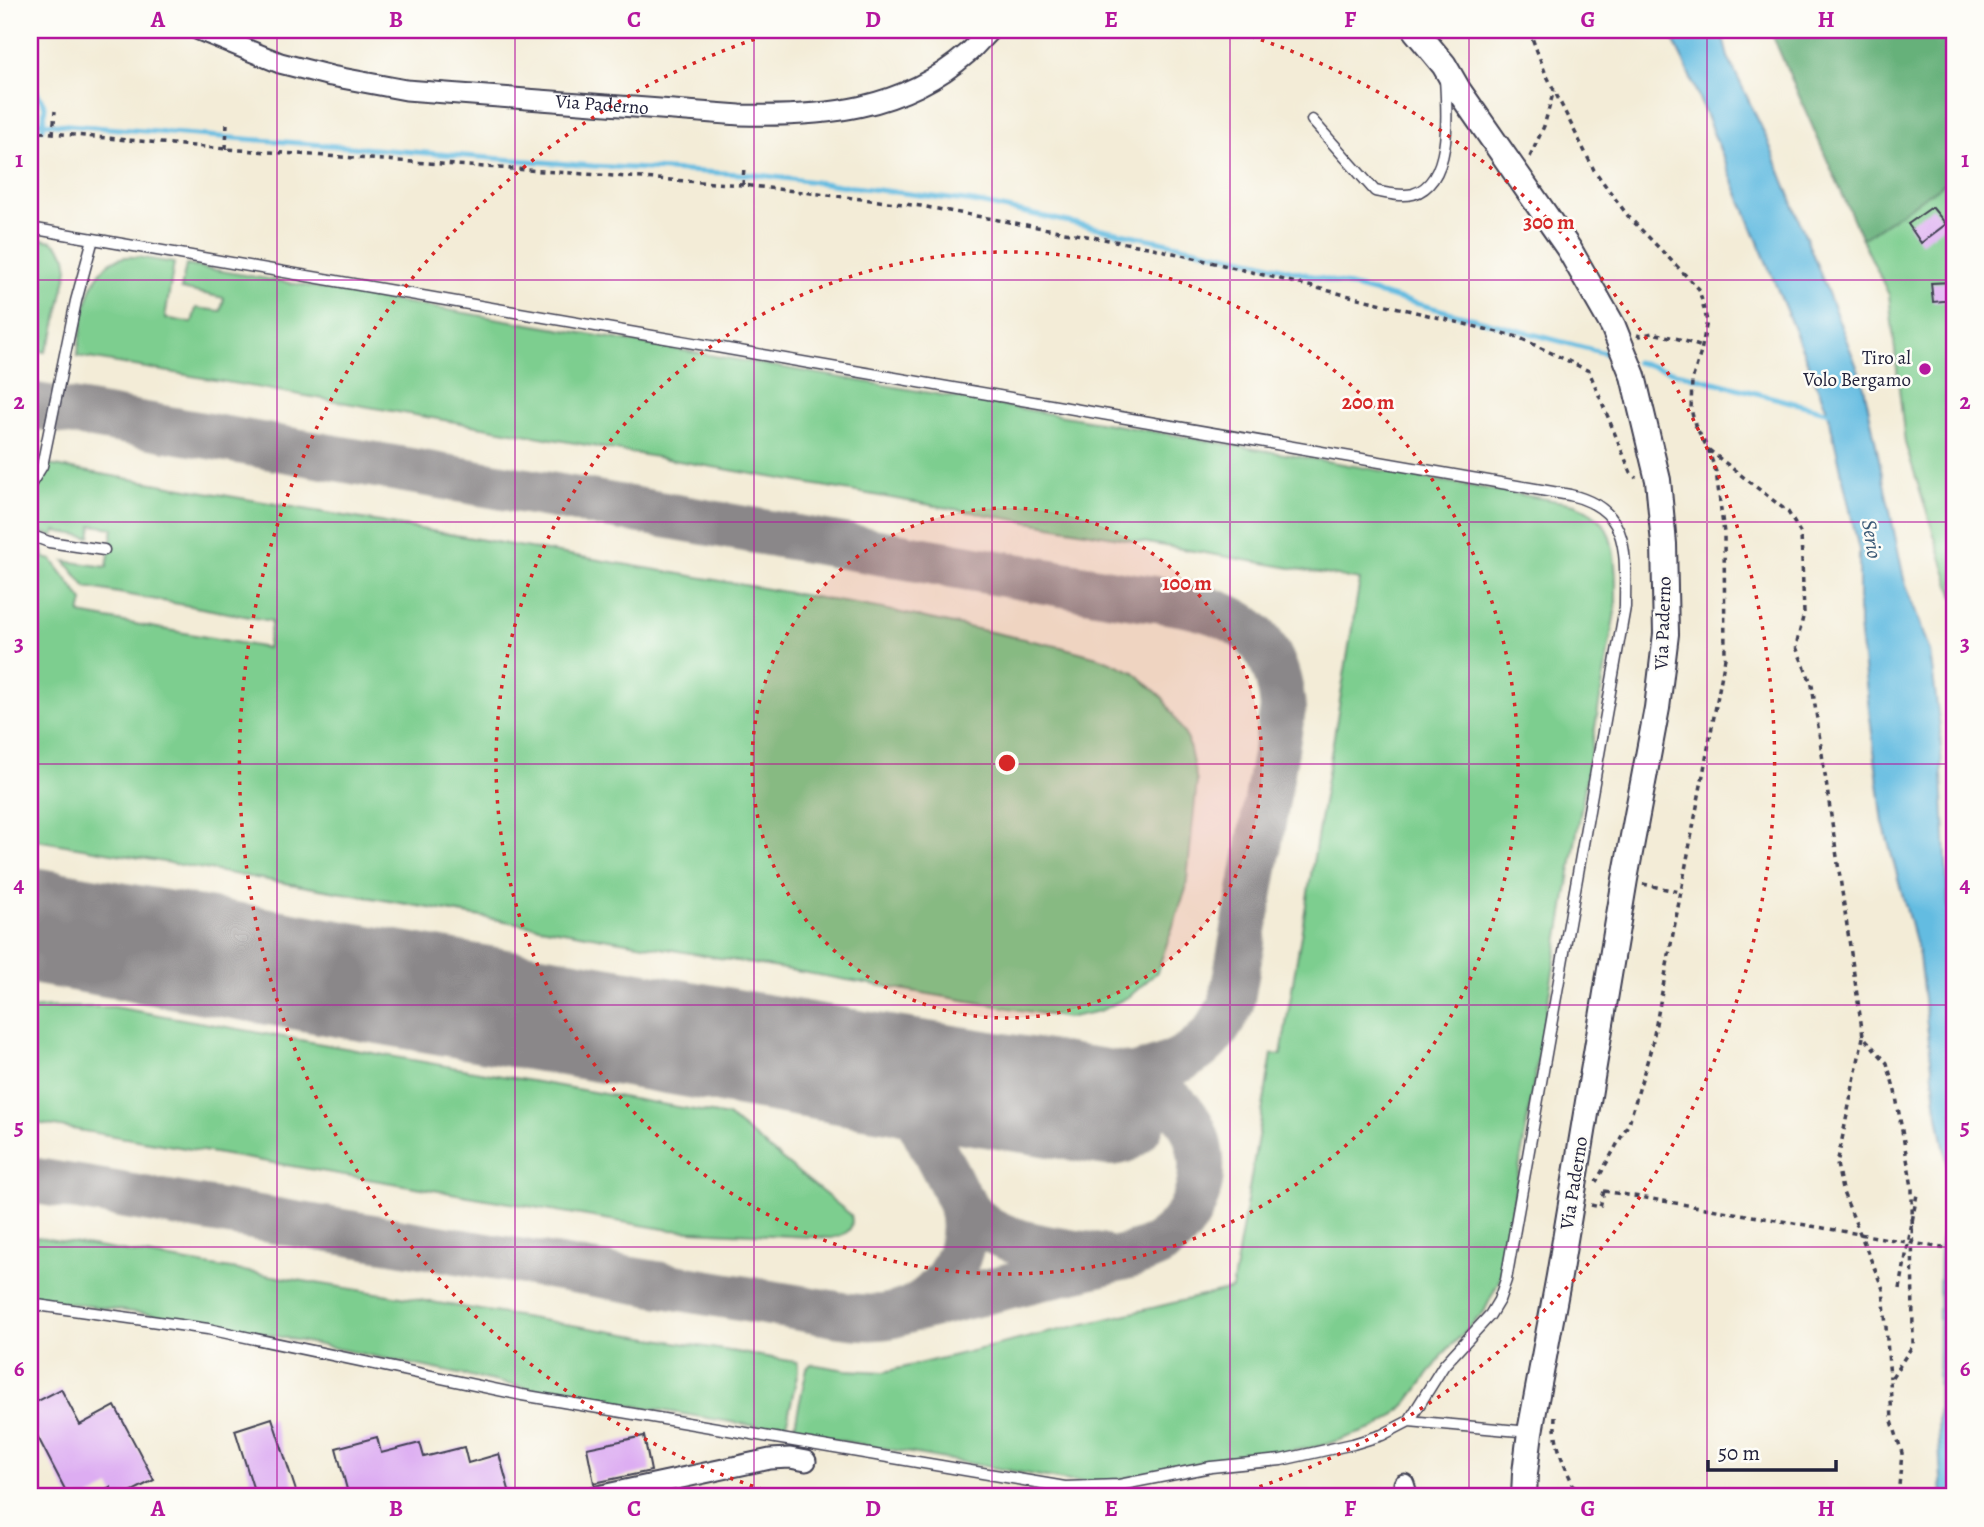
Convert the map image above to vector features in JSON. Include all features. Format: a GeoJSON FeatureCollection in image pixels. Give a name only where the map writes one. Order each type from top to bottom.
{"type":"FeatureCollection","features":[{"type":"Feature","properties":{"kind":"street","name":"Via Paderno"},"geometry":{"type":"LineString","coordinates":[[199,30],[280,63],[406,90],[740,115],[786,116],[861,108],[898,95],[934,78],[968,53],[990,30]]}},
{"type":"Feature","properties":{"kind":"street","name":"Via Paderno"},"geometry":{"type":"LineString","coordinates":[[1415,30],[1444,65],[1459,91],[1569,249],[1611,322],[1633,376],[1658,480],[1664,544],[1666,634],[1657,708],[1530,1432],[1524,1497]]}},
{"type":"Feature","properties":{"kind":"street"},"geometry":{"type":"LineString","coordinates":[[593,1497],[770,1460],[790,1458],[806,1461]]}},
{"type":"Feature","properties":{"kind":"lane"},"geometry":{"type":"LineString","coordinates":[[1312,120],[1375,191],[1412,194],[1428,187],[1442,160],[1447,120],[1444,65]]}},
{"type":"Feature","properties":{"kind":"lane"},"geometry":{"type":"LineString","coordinates":[[30,228],[1557,492],[1589,499],[1605,509],[1616,523],[1622,540],[1625,607],[1506,1280],[1490,1315],[1444,1365],[1409,1422]]}},
{"type":"Feature","properties":{"kind":"lane"},"geometry":{"type":"LineString","coordinates":[[30,485],[42,466],[76,301],[93,239]]}},
{"type":"Feature","properties":{"kind":"lane"},"geometry":{"type":"LineString","coordinates":[[30,536],[104,550]]}},
{"type":"Feature","properties":{"kind":"lane"},"geometry":{"type":"LineString","coordinates":[[30,1304],[208,1329],[522,1395],[1065,1487],[1119,1485],[1211,1467],[1281,1460],[1353,1444],[1382,1435],[1409,1422],[1530,1432]]}},
{"type":"Feature","properties":{"kind":"path"},"geometry":{"type":"LineString","coordinates":[[1529,30],[1554,90],[1594,170],[1628,216],[1699,289],[1707,321],[1692,380],[1692,410],[1695,425],[1716,472],[1724,533],[1725,658],[1652,1045],[1629,1123],[1592,1193]]}},
{"type":"Feature","properties":{"kind":"path"},"geometry":{"type":"LineString","coordinates":[[1521,178],[1544,126],[1554,90]]}},
{"type":"Feature","properties":{"kind":"path"},"geometry":{"type":"LineString","coordinates":[[33,111],[31,130],[226,149],[743,183],[921,205],[1153,248],[1518,337],[1589,371],[1632,473],[1641,484]]}},
{"type":"Feature","properties":{"kind":"path"},"geometry":{"type":"LineString","coordinates":[[53,132],[55,111]]}},
{"type":"Feature","properties":{"kind":"path"},"geometry":{"type":"LineString","coordinates":[[226,149],[227,122]]}},
{"type":"Feature","properties":{"kind":"path"},"geometry":{"type":"LineString","coordinates":[[743,183],[744,165]]}},
{"type":"Feature","properties":{"kind":"path"},"geometry":{"type":"LineString","coordinates":[[1611,322],[1624,318],[1632,332],[1640,337],[1652,333],[1679,339],[1701,350]]}},
{"type":"Feature","properties":{"kind":"path"},"geometry":{"type":"LineString","coordinates":[[1707,449],[1788,512],[1801,534],[1804,612],[1796,648],[1812,685],[1863,1036],[1837,1164],[1842,1190],[1883,1289],[1892,1421],[1902,1453],[1898,1497]]}},
{"type":"Feature","properties":{"kind":"path"},"geometry":{"type":"LineString","coordinates":[[1625,879],[1679,892]]}},
{"type":"Feature","properties":{"kind":"path"},"geometry":{"type":"LineString","coordinates":[[1863,1036],[1887,1063],[1895,1091],[1912,1186],[1913,1345],[1891,1380]]}},
{"type":"Feature","properties":{"kind":"path"},"geometry":{"type":"LineString","coordinates":[[1588,1204],[1600,1207],[1604,1191],[1954,1250]]}},
{"type":"Feature","properties":{"kind":"path"},"geometry":{"type":"LineString","coordinates":[[1900,1289],[1917,1194]]}},
{"type":"Feature","properties":{"kind":"path"},"geometry":{"type":"LineString","coordinates":[[1555,1416],[1558,1451],[1579,1497]]}},
{"type":"Feature","properties":{"kind":"green space"},"geometry":{"type":"Polygon","coordinates":[[[1770,30],[1954,30],[1954,177],[1862,239],[1770,30]]]}},
{"type":"Feature","properties":{"kind":"green space","name":"Tiro al Volo Bergamo"},"geometry":{"type":"Polygon","coordinates":[[[1952,177],[1954,598],[1905,443],[1889,295],[1862,239],[1952,177]]]}},
{"type":"Feature","properties":{"kind":"green space"},"geometry":{"type":"Polygon","coordinates":[[[30,237],[52,241],[66,257],[68,269],[54,333],[45,352],[30,349],[30,237]]]}},
{"type":"Feature","properties":{"kind":"green space"},"geometry":{"type":"Polygon","coordinates":[[[138,257],[174,263],[165,318],[192,323],[196,308],[221,311],[224,298],[181,289],[186,265],[1575,504],[1596,517],[1605,527],[1613,548],[1616,606],[1500,1279],[1484,1312],[1446,1351],[1408,1402],[1394,1416],[1375,1428],[1321,1446],[1220,1460],[1105,1482],[1069,1481],[798,1432],[795,1425],[807,1368],[811,1364],[846,1370],[884,1372],[1232,1289],[1272,1054],[1281,1055],[1360,580],[77,356],[88,299],[100,273],[121,258],[138,257]]]}},
{"type":"Feature","properties":{"kind":"green space"},"geometry":{"type":"Polygon","coordinates":[[[49,465],[883,609],[1061,647],[1101,658],[1134,672],[1163,698],[1188,740],[1197,782],[1186,889],[1157,972],[1130,996],[1100,1011],[1067,1018],[30,839],[30,539],[40,546],[44,558],[52,560],[83,601],[80,614],[267,648],[272,621],[86,587],[65,561],[107,567],[113,528],[92,525],[90,537],[55,531],[54,536],[30,529],[30,497],[49,465]]]}},
{"type":"Feature","properties":{"kind":"green space"},"geometry":{"type":"Polygon","coordinates":[[[114,1007],[728,1116],[851,1215],[852,1225],[845,1234],[831,1238],[670,1230],[30,1122],[30,1009],[114,1007]]]}},
{"type":"Feature","properties":{"kind":"green space"},"geometry":{"type":"Polygon","coordinates":[[[30,1236],[797,1362],[798,1370],[787,1422],[785,1428],[779,1430],[527,1388],[213,1323],[30,1298],[30,1236]]]}},
{"type":"Feature","properties":{"kind":"water","name":"Serio"},"geometry":{"type":"Polygon","coordinates":[[[1668,30],[1721,30],[1728,57],[1768,141],[1863,382],[1904,579],[1930,652],[1940,728],[1948,902],[1954,941],[1954,1497],[1942,1497],[1938,1423],[1940,1243],[1952,1188],[1937,1110],[1919,956],[1883,823],[1859,627],[1859,550],[1828,412],[1684,62],[1668,30]]]}},
{"type":"Feature","properties":{"kind":"building"},"geometry":{"type":"Polygon","coordinates":[[[1932,207],[1946,224],[1921,243],[1908,224],[1932,207]]]}},
{"type":"Feature","properties":{"kind":"building"},"geometry":{"type":"Polygon","coordinates":[[[1952,282],[1954,300],[1933,302],[1931,283],[1952,282]]]}},
{"type":"Feature","properties":{"kind":"building"},"geometry":{"type":"Polygon","coordinates":[[[61,1389],[80,1425],[115,1406],[154,1480],[121,1497],[116,1497],[110,1487],[90,1497],[69,1497],[30,1422],[30,1405],[61,1389]]]}},
{"type":"Feature","properties":{"kind":"building"},"geometry":{"type":"Polygon","coordinates":[[[272,1418],[298,1497],[256,1497],[235,1430],[272,1418]]]}},
{"type":"Feature","properties":{"kind":"building"},"geometry":{"type":"Polygon","coordinates":[[[644,1436],[651,1471],[594,1483],[587,1448],[644,1436]]]}},
{"type":"Feature","properties":{"kind":"building"},"geometry":{"type":"Polygon","coordinates":[[[377,1437],[381,1453],[420,1443],[424,1457],[464,1447],[468,1463],[499,1454],[511,1497],[349,1497],[336,1448],[377,1437]]]}},
{"type":"Feature","properties":{"kind":"waterway"},"geometry":{"type":"LineString","coordinates":[[30,80],[45,106],[43,128]]}},
{"type":"Feature","properties":{"kind":"waterway"},"geometry":{"type":"LineString","coordinates":[[30,122],[593,166],[759,175],[974,202],[1259,262],[1616,356]]}},
{"type":"Feature","properties":{"kind":"waterway"},"geometry":{"type":"LineString","coordinates":[[1636,362],[1833,413]]}},
{"type":"Feature","properties":{"kind":"taxiway"},"geometry":{"type":"LineString","coordinates":[[30,405],[1179,603],[1229,618],[1249,631],[1266,650],[1277,675],[1283,709],[1231,1004],[1221,1023],[1197,1050],[1168,1065],[1114,1082]]}},
{"type":"Feature","properties":{"kind":"taxiway"},"geometry":{"type":"LineString","coordinates":[[30,938],[50,934],[103,937]]}},
{"type":"Feature","properties":{"kind":"taxiway"},"geometry":{"type":"LineString","coordinates":[[903,1064],[1063,1092],[1110,1084],[1138,1085],[1163,1095],[1181,1111],[1194,1131],[1200,1154],[1201,1178],[1194,1201],[1182,1223],[1163,1242],[1129,1256],[916,1309]]}},
{"type":"Feature","properties":{"kind":"taxiway"},"geometry":{"type":"LineString","coordinates":[[30,1180],[843,1315],[886,1316],[913,1308],[928,1299],[940,1287],[958,1257],[964,1223],[956,1193],[911,1108],[890,1086],[854,1068]]}},
{"type":"Feature","properties":{"kind":"taxiway"},"geometry":{"type":"LineString","coordinates":[[955,1192],[979,1222],[990,1230],[1036,1246],[1100,1256]]}},
{"type":"Feature","properties":{"kind":"runway"},"geometry":{"type":"LineString","coordinates":[[30,925],[854,1068],[1110,1108]]}},
{"type":"Feature","properties":{"kind":"place","name":"Tiro al Volo Bergamo"},"geometry":{"type":"Point","coordinates":[1925,369]}}]}
